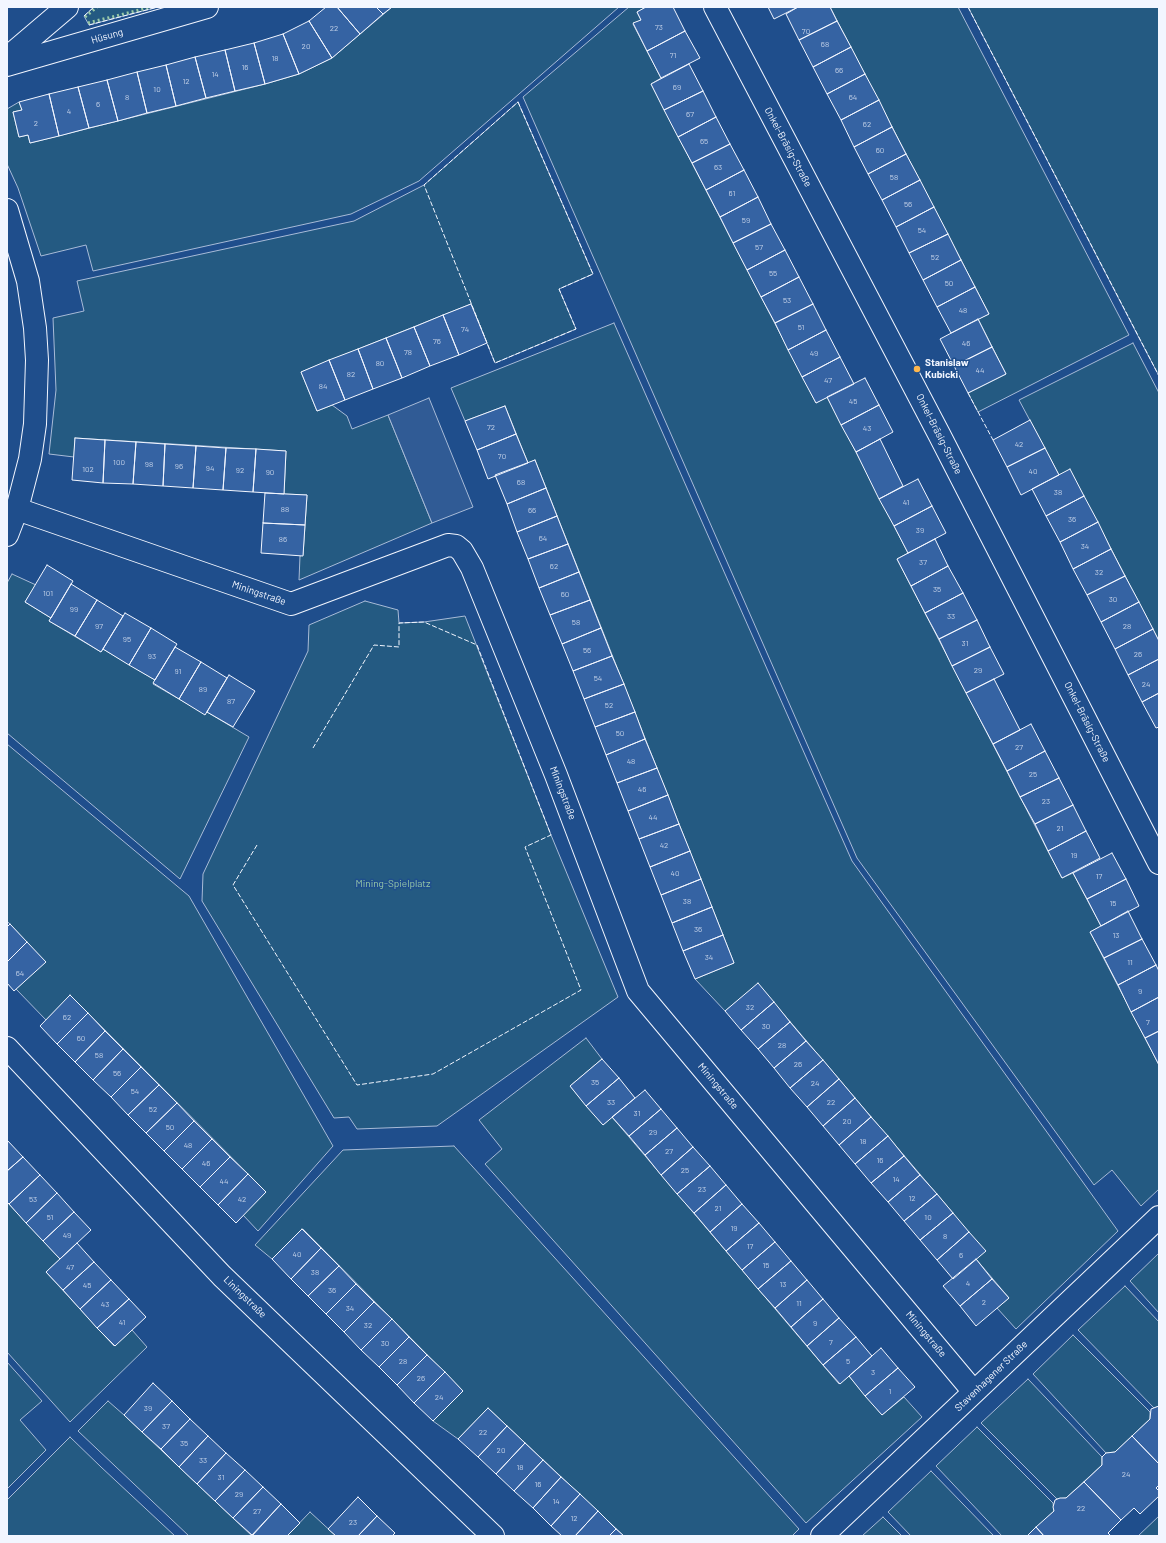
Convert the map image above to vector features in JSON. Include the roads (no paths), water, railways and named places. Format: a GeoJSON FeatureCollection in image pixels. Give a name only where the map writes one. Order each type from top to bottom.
{"type":"FeatureCollection","features":[{"type":"Feature","properties":{"kind":"street"},"geometry":{"type":"LineString","coordinates":[[7,58],[67,7]]}},
{"type":"Feature","properties":{"kind":"street","name":"Hüsung"},"geometry":{"type":"LineString","coordinates":[[7,65],[207,7]]}},
{"type":"Feature","properties":{"kind":"street","name":"Onkel-Bräsig-Straße"},"geometry":{"type":"LineString","coordinates":[[715,7],[940,436],[1159,863]]}},
{"type":"Feature","properties":{"kind":"street"},"geometry":{"type":"LineString","coordinates":[[7,210],[28,281],[35,328],[37,360],[35,424],[30,459],[17,510],[7,535]]}},
{"type":"Feature","properties":{"kind":"street","name":"Miningstraße"},"geometry":{"type":"LineString","coordinates":[[17,510],[291,604],[448,546],[456,546],[462,551],[472,568],[556,775],[638,991],[974,1392]]}},
{"type":"Feature","properties":{"kind":"street","name":"Liningstraße"},"geometry":{"type":"LineString","coordinates":[[7,1048],[222,1276],[493,1536]]}},
{"type":"Feature","properties":{"kind":"street","name":"Stavenhagener Straße"},"geometry":{"type":"LineString","coordinates":[[822,1536],[1159,1217]]}},
{"type":"Feature","properties":{"kind":"place","name":"Stanislaw Kubicki"},"geometry":{"type":"Point","coordinates":[917,369]}},
{"type":"Feature","properties":{"kind":"park label","name":"Mining-Spielplatz"},"geometry":{"type":"Point","coordinates":[393,884]}}]}
